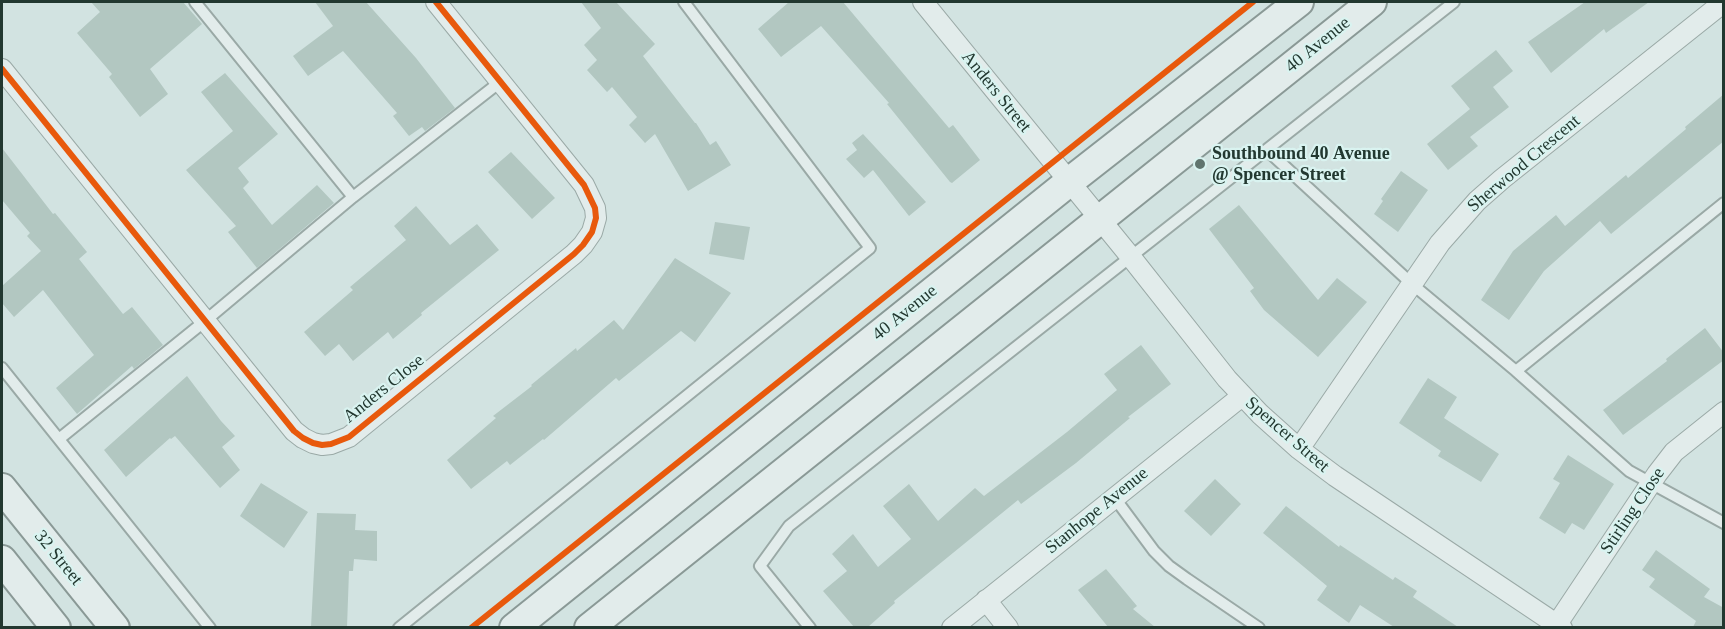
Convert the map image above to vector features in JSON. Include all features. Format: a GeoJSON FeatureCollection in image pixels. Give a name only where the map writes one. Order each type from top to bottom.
{"type":"FeatureCollection","features":[{"type":"Feature","properties":{"kind":"main road","name":"40 Avenue"},"geometry":{"type":"LineString","coordinates":[[514,627],[1069,182],[1299,2]]}},
{"type":"Feature","properties":{"kind":"main road","name":"40 Avenue"},"geometry":{"type":"LineString","coordinates":[[589,627],[1372,2]]}},
{"type":"Feature","properties":{"kind":"main road","name":"32 Street"},"geometry":{"type":"LineString","coordinates":[[2,488],[115,627]]}},
{"type":"Feature","properties":{"kind":"main road"},"geometry":{"type":"LineString","coordinates":[[2,561],[56,627]]}},
{"type":"Feature","properties":{"kind":"street","name":"Anders Close"},"geometry":{"type":"LineString","coordinates":[[2,69],[294,430],[303,438],[322,445],[331,444],[340,442],[358,429],[574,254],[592,232],[596,218],[595,208],[584,185],[436,2]]}},
{"type":"Feature","properties":{"kind":"street","name":"Anders Street"},"geometry":{"type":"LineString","coordinates":[[923,2],[1069,182]]}},
{"type":"Feature","properties":{"kind":"street","name":"Sherwood Crescent"},"geometry":{"type":"LineString","coordinates":[[1299,449],[1440,243],[1477,201],[1724,2]]}},
{"type":"Feature","properties":{"kind":"street","name":"Spencer Street"},"geometry":{"type":"LineString","coordinates":[[1069,182],[1242,396],[1260,414],[1299,449],[1342,482],[1560,626]]}},
{"type":"Feature","properties":{"kind":"street","name":"Stanhope Avenue"},"geometry":{"type":"LineString","coordinates":[[952,627],[1242,396]]}},
{"type":"Feature","properties":{"kind":"street","name":"Stirling Close"},"geometry":{"type":"LineString","coordinates":[[1560,626],[1650,483],[1674,452],[1724,412]]}},
{"type":"Feature","properties":{"kind":"street"},"geometry":{"type":"LineString","coordinates":[[986,600],[1008,627]]}},
{"type":"Feature","properties":{"kind":"lane"},"geometry":{"type":"LineString","coordinates":[[195,2],[353,197]]}},
{"type":"Feature","properties":{"kind":"lane"},"geometry":{"type":"LineString","coordinates":[[399,627],[870,248],[684,2]]}},
{"type":"Feature","properties":{"kind":"lane"},"geometry":{"type":"LineString","coordinates":[[810,627],[760,566],[789,526],[1454,2]]}},
{"type":"Feature","properties":{"kind":"lane"},"geometry":{"type":"LineString","coordinates":[[59,439],[353,197],[500,82]]}},
{"type":"Feature","properties":{"kind":"lane"},"geometry":{"type":"LineString","coordinates":[[1267,150],[1412,284],[1516,371],[1629,471],[1724,523]]}},
{"type":"Feature","properties":{"kind":"lane"},"geometry":{"type":"LineString","coordinates":[[1516,371],[1724,203]]}},
{"type":"Feature","properties":{"kind":"lane"},"geometry":{"type":"LineString","coordinates":[[2,368],[210,627]]}},
{"type":"Feature","properties":{"kind":"lane"},"geometry":{"type":"LineString","coordinates":[[1114,498],[1154,551],[1169,566],[1259,627]]}},
{"type":"Feature","properties":{"kind":"building"},"geometry":{"type":"Polygon","coordinates":[[[91,2],[183,2],[202,24],[150,69],[168,94],[140,117],[109,77],[112,74],[77,33],[100,12],[91,2]]]}},
{"type":"Feature","properties":{"kind":"building"},"geometry":{"type":"Polygon","coordinates":[[[315,2],[366,2],[416,58],[455,108],[425,131],[422,127],[409,136],[393,116],[397,113],[343,51],[308,76],[293,56],[333,26],[315,2]]]}},
{"type":"Feature","properties":{"kind":"building"},"geometry":{"type":"Polygon","coordinates":[[[581,2],[616,2],[655,44],[643,56],[696,123],[710,145],[716,141],[731,165],[688,191],[655,134],[645,143],[629,125],[637,117],[612,87],[607,92],[587,70],[597,60],[584,45],[601,28],[581,2]]]}},
{"type":"Feature","properties":{"kind":"building"},"geometry":{"type":"Polygon","coordinates":[[[789,2],[843,2],[949,128],[953,125],[980,160],[952,183],[950,182],[887,104],[889,103],[821,26],[781,57],[758,29],[789,2]]]}},
{"type":"Feature","properties":{"kind":"building"},"geometry":{"type":"Polygon","coordinates":[[[1585,2],[1649,2],[1606,33],[1604,29],[1551,73],[1528,42],[1585,2]]]}},
{"type":"Feature","properties":{"kind":"building"},"geometry":{"type":"Polygon","coordinates":[[[1496,50],[1513,71],[1493,87],[1509,107],[1470,137],[1478,146],[1448,170],[1427,144],[1470,109],[1451,86],[1496,50]]]}},
{"type":"Feature","properties":{"kind":"building"},"geometry":{"type":"Polygon","coordinates":[[[225,73],[278,134],[238,168],[249,182],[243,188],[272,225],[317,185],[334,203],[257,268],[228,232],[236,226],[186,170],[233,131],[201,92],[225,73]]]}},
{"type":"Feature","properties":{"kind":"building"},"geometry":{"type":"Polygon","coordinates":[[[1724,94],[1724,141],[1611,234],[1600,221],[1544,271],[1509,320],[1481,300],[1513,251],[1556,215],[1565,226],[1626,175],[1628,178],[1724,94]]]}},
{"type":"Feature","properties":{"kind":"building"},"geometry":{"type":"Polygon","coordinates":[[[863,134],[926,202],[909,216],[873,170],[864,178],[846,159],[857,150],[852,143],[863,134]]]}},
{"type":"Feature","properties":{"kind":"building"},"geometry":{"type":"Polygon","coordinates":[[[2,148],[53,214],[55,213],[87,252],[79,259],[123,314],[132,307],[163,345],[134,369],[132,366],[77,414],[56,388],[94,355],[43,290],[14,317],[2,303],[2,286],[41,251],[27,236],[30,233],[2,200],[2,148]]]}},
{"type":"Feature","properties":{"kind":"building"},"geometry":{"type":"Polygon","coordinates":[[[511,152],[555,198],[532,219],[488,172],[511,152]]]}},
{"type":"Feature","properties":{"kind":"building"},"geometry":{"type":"Polygon","coordinates":[[[1401,171],[1428,190],[1398,232],[1374,214],[1383,201],[1381,199],[1401,171]]]}},
{"type":"Feature","properties":{"kind":"building"},"geometry":{"type":"Polygon","coordinates":[[[1239,205],[1318,300],[1337,278],[1367,302],[1318,357],[1264,310],[1250,291],[1254,288],[1209,229],[1239,205]]]}},
{"type":"Feature","properties":{"kind":"building"},"geometry":{"type":"Polygon","coordinates":[[[416,206],[450,245],[477,224],[499,250],[421,313],[422,315],[393,339],[388,332],[353,361],[339,344],[325,356],[304,332],[353,290],[350,287],[406,240],[394,226],[416,206]]]}},
{"type":"Feature","properties":{"kind":"building"},"geometry":{"type":"Polygon","coordinates":[[[715,222],[750,227],[744,260],[709,254],[715,222]]]}},
{"type":"Feature","properties":{"kind":"building"},"geometry":{"type":"Polygon","coordinates":[[[675,258],[731,293],[695,342],[681,331],[619,381],[616,378],[544,440],[510,465],[507,461],[471,489],[447,460],[496,418],[493,416],[576,348],[577,351],[614,320],[623,330],[675,258]]]}},
{"type":"Feature","properties":{"kind":"building"},"geometry":{"type":"Polygon","coordinates":[[[1705,328],[1724,353],[1724,360],[1623,435],[1603,410],[1667,361],[1666,359],[1705,328]]]}},
{"type":"Feature","properties":{"kind":"building"},"geometry":{"type":"Polygon","coordinates":[[[1141,345],[1171,384],[1128,417],[1130,418],[1076,463],[1021,504],[1018,500],[894,601],[895,603],[868,627],[854,627],[823,591],[847,571],[832,554],[853,534],[878,567],[911,539],[883,506],[909,484],[938,521],[975,488],[984,496],[1117,390],[1104,374],[1141,345]]]}},
{"type":"Feature","properties":{"kind":"building"},"geometry":{"type":"Polygon","coordinates":[[[187,376],[235,436],[222,447],[240,470],[220,488],[175,436],[126,477],[104,450],[187,376]]]}},
{"type":"Feature","properties":{"kind":"building"},"geometry":{"type":"Polygon","coordinates":[[[1428,378],[1457,397],[1444,418],[1499,454],[1481,482],[1438,456],[1441,451],[1399,423],[1428,378]]]}},
{"type":"Feature","properties":{"kind":"building"},"geometry":{"type":"Polygon","coordinates":[[[1568,455],[1614,484],[1584,530],[1572,523],[1565,534],[1539,518],[1560,483],[1553,479],[1568,455]]]}},
{"type":"Feature","properties":{"kind":"building"},"geometry":{"type":"Polygon","coordinates":[[[1215,479],[1241,504],[1211,536],[1184,511],[1215,479]]]}},
{"type":"Feature","properties":{"kind":"building"},"geometry":{"type":"Polygon","coordinates":[[[261,483],[308,512],[284,548],[240,516],[261,483]]]}},
{"type":"Feature","properties":{"kind":"building"},"geometry":{"type":"Polygon","coordinates":[[[1286,506],[1339,547],[1340,545],[1393,580],[1395,577],[1417,591],[1413,597],[1458,627],[1394,627],[1360,605],[1349,623],[1317,600],[1327,586],[1263,533],[1286,506]]]}},
{"type":"Feature","properties":{"kind":"building"},"geometry":{"type":"Polygon","coordinates":[[[317,513],[356,514],[355,530],[377,531],[377,561],[354,559],[353,571],[349,571],[347,627],[311,627],[317,513]]]}},
{"type":"Feature","properties":{"kind":"building"},"geometry":{"type":"Polygon","coordinates":[[[1656,550],[1710,589],[1704,597],[1724,608],[1724,627],[1693,627],[1696,621],[1649,587],[1655,579],[1642,570],[1656,550]]]}},
{"type":"Feature","properties":{"kind":"building"},"geometry":{"type":"Polygon","coordinates":[[[1106,569],[1137,606],[1133,609],[1155,627],[1108,627],[1078,590],[1106,569]]]}},
{"type":"Feature","properties":{"kind":"cycle path"},"geometry":{"type":"LineString","coordinates":[[2,69],[294,431],[313,443],[331,444],[349,437],[574,254],[592,232],[596,218],[595,208],[584,185],[436,2]]}},
{"type":"Feature","properties":{"kind":"cycle path"},"geometry":{"type":"LineString","coordinates":[[471,628],[1253,2]]}},
{"type":"Feature","properties":{"kind":"place","name":"Southbound 40 Avenue @ Spencer Street"},"geometry":{"type":"Point","coordinates":[1200,164]}}]}
